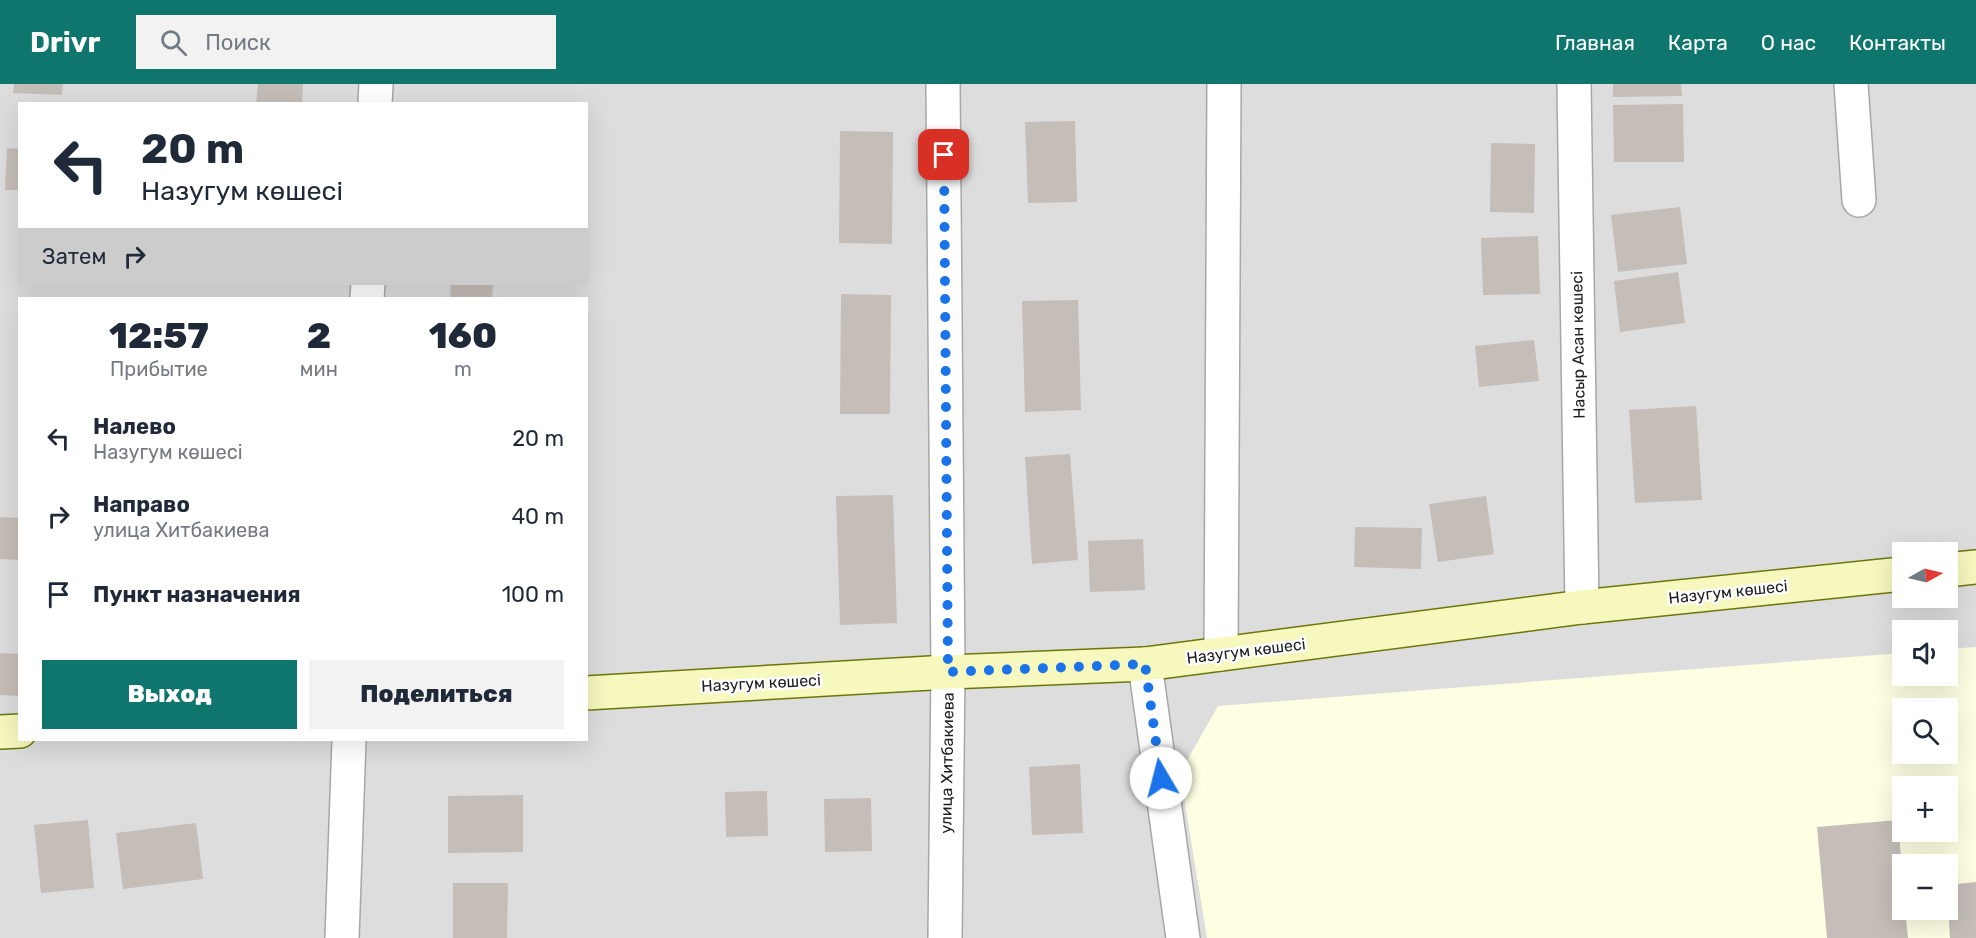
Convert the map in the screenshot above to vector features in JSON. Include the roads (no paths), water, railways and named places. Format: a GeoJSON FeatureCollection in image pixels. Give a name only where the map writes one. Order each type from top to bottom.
{"type":"FeatureCollection","features":[{"type":"Feature","properties":{"kind":"street"},"geometry":{"type":"LineString","coordinates":[[375,102],[376,84]]}},
{"type":"Feature","properties":{"kind":"street","name":"улица Хитбакиева"},"geometry":{"type":"LineString","coordinates":[[943,84],[948,672],[945,938]]}},
{"type":"Feature","properties":{"kind":"street"},"geometry":{"type":"LineString","coordinates":[[1221,654],[1224,84]]}},
{"type":"Feature","properties":{"kind":"street","name":"Насыр Асан көшесі"},"geometry":{"type":"LineString","coordinates":[[1574,84],[1582,607]]}},
{"type":"Feature","properties":{"kind":"street"},"geometry":{"type":"LineString","coordinates":[[1851,84],[1859,200]]}},
{"type":"Feature","properties":{"kind":"street"},"geometry":{"type":"LineString","coordinates":[[1958,569],[1976,567]]}},
{"type":"Feature","properties":{"kind":"street","name":"Назугум көшесі"},"geometry":{"type":"LineString","coordinates":[[588,693],[948,672],[1145,664],[1582,607],[1892,575]]}},
{"type":"Feature","properties":{"kind":"street"},"geometry":{"type":"LineString","coordinates":[[1145,664],[1184,938]]}},
{"type":"Feature","properties":{"kind":"street"},"geometry":{"type":"LineString","coordinates":[[0,732],[18,731]]}},
{"type":"Feature","properties":{"kind":"street"},"geometry":{"type":"LineString","coordinates":[[342,938],[349,741]]}}]}
